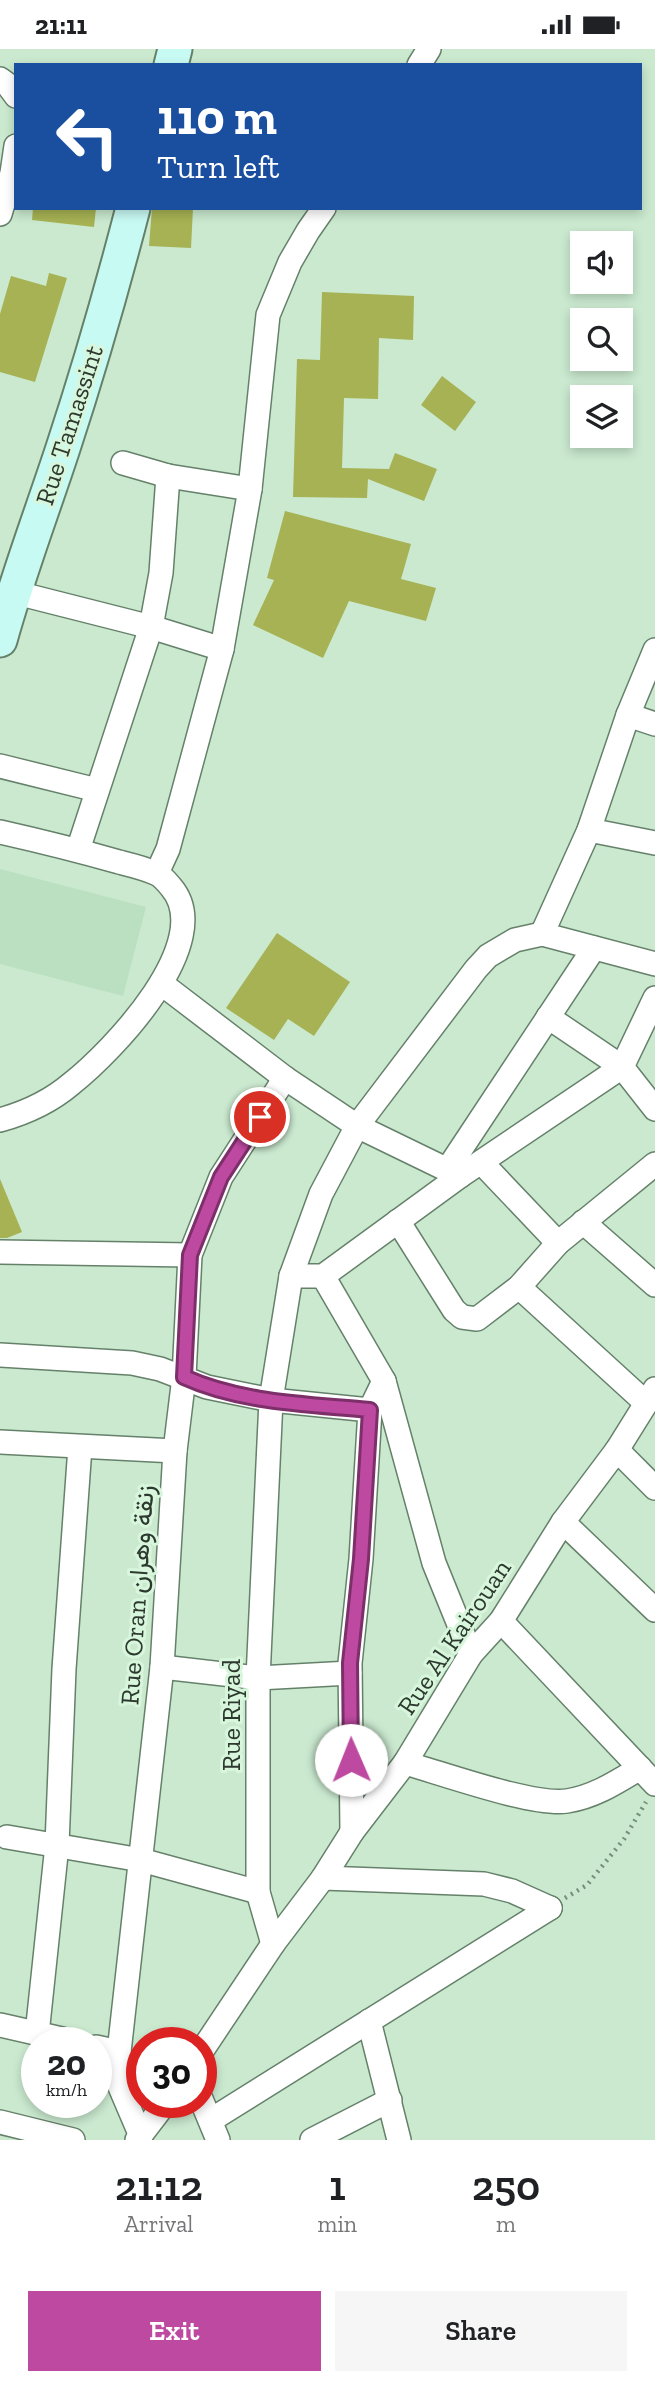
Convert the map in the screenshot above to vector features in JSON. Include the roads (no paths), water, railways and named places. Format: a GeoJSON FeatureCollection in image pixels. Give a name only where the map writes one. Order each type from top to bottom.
{"type":"FeatureCollection","features":[{"type":"Feature","properties":{"kind":"main road","name":"Rue Tamassint"},"geometry":{"type":"LineString","coordinates":[[0,640],[13,592],[63,447],[110,296],[132,210]]}},
{"type":"Feature","properties":{"kind":"street"},"geometry":{"type":"LineString","coordinates":[[0,79],[7,83],[14,93]]}},
{"type":"Feature","properties":{"kind":"street"},"geometry":{"type":"LineString","coordinates":[[0,214],[14,160]]}},
{"type":"Feature","properties":{"kind":"street"},"geometry":{"type":"LineString","coordinates":[[157,873],[168,849],[222,649],[250,489],[268,315],[290,262],[323,210]]}},
{"type":"Feature","properties":{"kind":"street"},"geometry":{"type":"LineString","coordinates":[[122,463],[168,476],[250,489]]}},
{"type":"Feature","properties":{"kind":"street"},"geometry":{"type":"LineString","coordinates":[[78,850],[151,627],[161,573],[168,476]]}},
{"type":"Feature","properties":{"kind":"street"},"geometry":{"type":"LineString","coordinates":[[13,592],[151,627],[222,649]]}},
{"type":"Feature","properties":{"kind":"street"},"geometry":{"type":"LineString","coordinates":[[655,650],[628,715],[589,830],[542,935],[655,964]]}},
{"type":"Feature","properties":{"kind":"street"},"geometry":{"type":"LineString","coordinates":[[628,715],[655,725]]}},
{"type":"Feature","properties":{"kind":"street"},"geometry":{"type":"LineString","coordinates":[[0,766],[97,790]]}},
{"type":"Feature","properties":{"kind":"street"},"geometry":{"type":"LineString","coordinates":[[589,830],[655,843]]}},
{"type":"Feature","properties":{"kind":"street"},"geometry":{"type":"LineString","coordinates":[[0,832],[78,850],[157,873],[172,887],[180,901],[184,918],[170,969],[140,1015],[71,1085],[17,1115],[0,1120]]}},
{"type":"Feature","properties":{"kind":"street","name":"Rue Riyad"},"geometry":{"type":"LineString","coordinates":[[274,1944],[258,1892],[258,1678],[271,1400],[291,1276],[321,1194],[357,1126],[488,956],[515,940],[542,935]]}},
{"type":"Feature","properties":{"kind":"street"},"geometry":{"type":"LineString","coordinates":[[291,1276],[323,1276],[398,1221],[454,1173],[548,1017],[594,948]]}},
{"type":"Feature","properties":{"kind":"street"},"geometry":{"type":"LineString","coordinates":[[162,984],[285,1078],[357,1126],[454,1173],[482,1163],[622,1067],[655,998]]}},
{"type":"Feature","properties":{"kind":"street"},"geometry":{"type":"LineString","coordinates":[[548,1017],[622,1067],[655,1109]]}},
{"type":"Feature","properties":{"kind":"street","name":"Rue Oran زنقة وهران"},"geometry":{"type":"LineString","coordinates":[[139,2138],[120,2087],[119,2052],[162,1667],[175,1451],[184,1377],[190,1255],[221,1177],[285,1078]]}},
{"type":"Feature","properties":{"kind":"street"},"geometry":{"type":"LineString","coordinates":[[482,1163],[558,1243]]}},
{"type":"Feature","properties":{"kind":"street"},"geometry":{"type":"LineString","coordinates":[[398,1221],[454,1310],[462,1317],[477,1319],[519,1287],[558,1243],[655,1164]]}},
{"type":"Feature","properties":{"kind":"street"},"geometry":{"type":"LineString","coordinates":[[583,1222],[655,1285]]}},
{"type":"Feature","properties":{"kind":"street"},"geometry":{"type":"LineString","coordinates":[[0,1252],[190,1255]]}},
{"type":"Feature","properties":{"kind":"street"},"geometry":{"type":"LineString","coordinates":[[323,1276],[384,1381],[434,1563],[471,1654]]}},
{"type":"Feature","properties":{"kind":"street"},"geometry":{"type":"LineString","coordinates":[[519,1287],[650,1396]]}},
{"type":"Feature","properties":{"kind":"street"},"geometry":{"type":"LineString","coordinates":[[0,1355],[132,1363],[160,1369],[207,1388],[271,1400],[370,1410]]}},
{"type":"Feature","properties":{"kind":"street"},"geometry":{"type":"LineString","coordinates":[[352,1832],[350,1673],[361,1559],[370,1410],[384,1381]]}},
{"type":"Feature","properties":{"kind":"street","name":"Rue Al Kairouan"},"geometry":{"type":"LineString","coordinates":[[217,2028],[323,1878],[352,1832],[405,1763],[471,1654],[501,1621],[563,1522],[617,1450],[650,1396]]}},
{"type":"Feature","properties":{"kind":"street"},"geometry":{"type":"LineString","coordinates":[[0,1442],[175,1451]]}},
{"type":"Feature","properties":{"kind":"street"},"geometry":{"type":"LineString","coordinates":[[38,2027],[57,1845],[64,1669],[80,1447]]}},
{"type":"Feature","properties":{"kind":"street"},"geometry":{"type":"LineString","coordinates":[[617,1450],[655,1488]]}},
{"type":"Feature","properties":{"kind":"street"},"geometry":{"type":"LineString","coordinates":[[563,1522],[655,1610]]}},
{"type":"Feature","properties":{"kind":"street"},"geometry":{"type":"LineString","coordinates":[[501,1621],[648,1783]]}},
{"type":"Feature","properties":{"kind":"street"},"geometry":{"type":"LineString","coordinates":[[162,1667],[258,1678],[350,1673]]}},
{"type":"Feature","properties":{"kind":"street"},"geometry":{"type":"LineString","coordinates":[[405,1763],[523,1796],[564,1801],[585,1797],[608,1787],[648,1783]]}},
{"type":"Feature","properties":{"kind":"street"},"geometry":{"type":"LineString","coordinates":[[7,1837],[141,1860],[258,1892]]}},
{"type":"Feature","properties":{"kind":"street"},"geometry":{"type":"LineString","coordinates":[[210,2120],[550,1908],[512,1891],[484,1884],[323,1878]]}},
{"type":"Feature","properties":{"kind":"street"},"geometry":{"type":"LineString","coordinates":[[369,2021],[399,2140]]}},
{"type":"Feature","properties":{"kind":"street"},"geometry":{"type":"LineString","coordinates":[[0,2025],[21,2030]]}},
{"type":"Feature","properties":{"kind":"street"},"geometry":{"type":"LineString","coordinates":[[112,2050],[119,2052]]}},
{"type":"Feature","properties":{"kind":"street"},"geometry":{"type":"LineString","coordinates":[[312,2140],[390,2100]]}},
{"type":"Feature","properties":{"kind":"street"},"geometry":{"type":"LineString","coordinates":[[139,2138],[154,2118]]}},
{"type":"Feature","properties":{"kind":"street"},"geometry":{"type":"LineString","coordinates":[[0,2122],[74,2140]]}}]}
